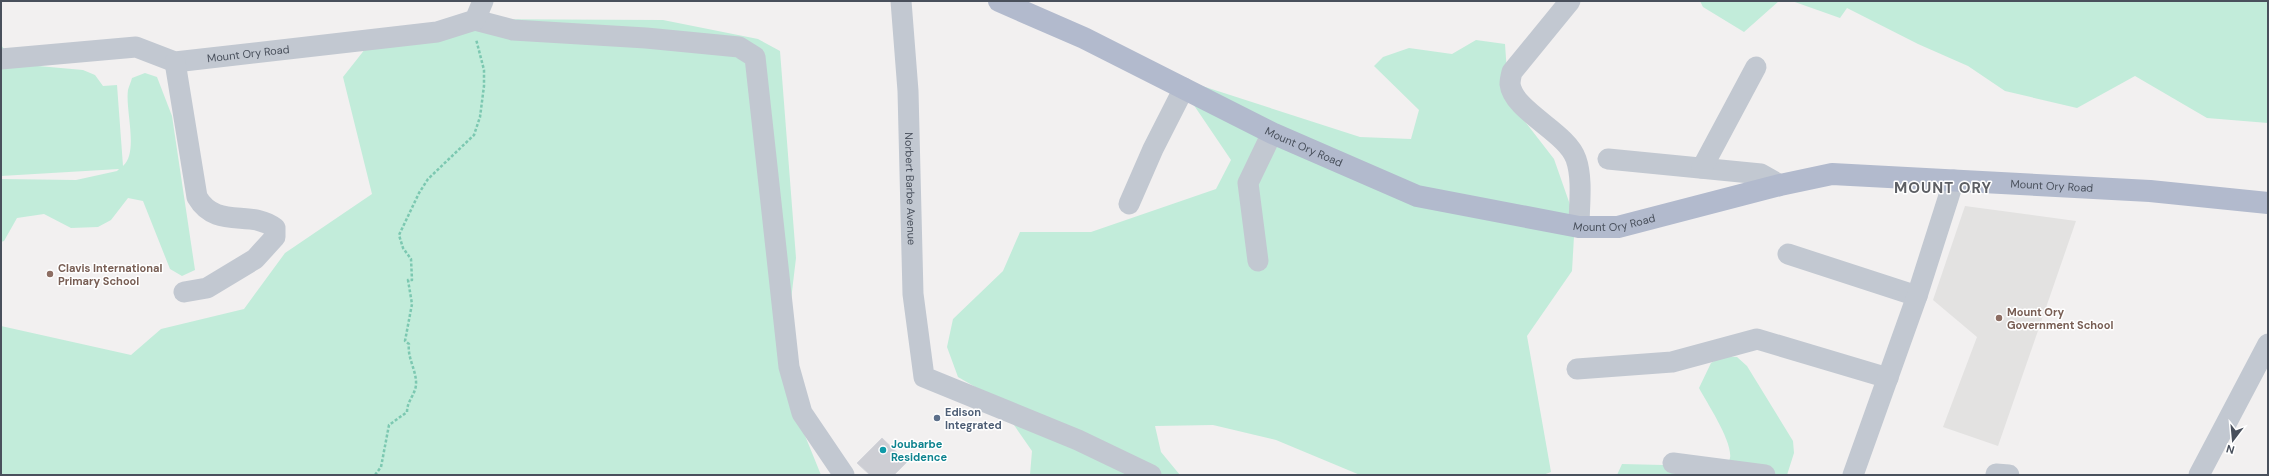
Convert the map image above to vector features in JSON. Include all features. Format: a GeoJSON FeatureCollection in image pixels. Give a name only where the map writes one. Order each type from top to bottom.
{"type":"FeatureCollection","features":[{"type":"Feature","properties":{"kind":"main road","name":"Mount Ory Road"},"geometry":{"type":"LineString","coordinates":[[999,1],[1084,38],[1272,133],[1417,196],[1579,227],[1618,226],[1780,185],[1832,174],[2150,191],[2268,203]]}},
{"type":"Feature","properties":{"kind":"street"},"geometry":{"type":"LineString","coordinates":[[483,1],[475,20],[513,30],[646,38],[739,47],[755,57],[789,367],[802,413],[844,475]]}},
{"type":"Feature","properties":{"kind":"street","name":"Norbert Barbe Avenue"},"geometry":{"type":"LineString","coordinates":[[901,1],[908,91],[913,294],[924,377],[1078,440],[1151,475]]}},
{"type":"Feature","properties":{"kind":"street"},"geometry":{"type":"LineString","coordinates":[[1570,1],[1512,72],[1510,84],[1513,94],[1521,104],[1564,142],[1576,159],[1579,176],[1579,227]]}},
{"type":"Feature","properties":{"kind":"street","name":"Mount Ory Road"},"geometry":{"type":"LineString","coordinates":[[1,59],[136,48],[175,62],[436,32],[475,20]]}},
{"type":"Feature","properties":{"kind":"street"},"geometry":{"type":"LineString","coordinates":[[175,62],[197,196],[203,207],[223,217],[266,221],[275,228],[275,237],[255,259],[207,288],[184,292]]}},
{"type":"Feature","properties":{"kind":"street"},"geometry":{"type":"LineString","coordinates":[[1702,168],[1756,67]]}},
{"type":"Feature","properties":{"kind":"street"},"geometry":{"type":"LineString","coordinates":[[1129,204],[1152,149],[1184,88]]}},
{"type":"Feature","properties":{"kind":"street"},"geometry":{"type":"LineString","coordinates":[[1258,261],[1248,183],[1272,133]]}},
{"type":"Feature","properties":{"kind":"street"},"geometry":{"type":"LineString","coordinates":[[1608,159],[1761,174],[1780,185]]}},
{"type":"Feature","properties":{"kind":"street"},"geometry":{"type":"LineString","coordinates":[[1853,475],[1917,296],[1954,180]]}},
{"type":"Feature","properties":{"kind":"street"},"geometry":{"type":"LineString","coordinates":[[1788,254],[1917,296]]}},
{"type":"Feature","properties":{"kind":"street"},"geometry":{"type":"LineString","coordinates":[[1577,369],[1672,362],[1757,339],[1888,378]]}},
{"type":"Feature","properties":{"kind":"street"},"geometry":{"type":"LineString","coordinates":[[2200,475],[2268,344]]}},
{"type":"Feature","properties":{"kind":"street"},"geometry":{"type":"LineString","coordinates":[[1673,463],[1765,475]]}},
{"type":"Feature","properties":{"kind":"path"},"geometry":{"type":"LineString","coordinates":[[375,475],[381,467],[389,425],[407,412],[407,405],[416,386],[408,353],[409,344],[405,341],[412,304],[408,280],[412,280],[411,259],[403,248],[399,235],[419,193],[428,179],[440,165],[463,148],[474,135],[483,103],[484,70],[478,51],[475,20]]}},
{"type":"Feature","properties":{"kind":"shaded area","name":"Mount Ory Government School"},"geometry":{"type":"Polygon","coordinates":[[[1965,206],[2076,221],[1998,446],[1943,427],[1977,337],[1933,300],[1965,206]]]}},
{"type":"Feature","properties":{"kind":"green space"},"geometry":{"type":"Polygon","coordinates":[[[1700,1],[1779,1],[1744,32],[1703,7],[1700,1]]]}},
{"type":"Feature","properties":{"kind":"green space"},"geometry":{"type":"Polygon","coordinates":[[[1792,1],[2268,1],[2268,123],[2207,118],[2135,76],[2077,108],[2005,91],[1968,66],[1918,44],[1847,8],[1840,18],[1792,1]]]}},
{"type":"Feature","properties":{"kind":"green space"},"geometry":{"type":"Polygon","coordinates":[[[447,19],[663,20],[758,39],[780,51],[796,258],[783,367],[793,406],[821,475],[1,475],[1,326],[131,355],[161,329],[244,309],[285,253],[372,194],[343,77],[373,39],[447,19]]]}},
{"type":"Feature","properties":{"kind":"green space"},"geometry":{"type":"Polygon","coordinates":[[[1476,40],[1505,44],[1509,101],[1554,159],[1575,219],[1572,271],[1527,336],[1551,472],[1543,475],[1360,475],[1276,440],[1213,425],[1155,426],[1161,452],[1180,475],[1030,475],[1032,451],[996,399],[958,377],[947,347],[953,319],[1003,271],[1020,232],[1091,232],[1216,189],[1231,160],[1187,95],[1196,84],[1360,137],[1411,139],[1419,110],[1374,66],[1383,57],[1409,48],[1452,54],[1476,40]]]}},
{"type":"Feature","properties":{"kind":"green space"},"geometry":{"type":"Polygon","coordinates":[[[1,45],[16,64],[83,70],[95,75],[103,86],[117,85],[123,166],[128,160],[130,151],[131,141],[128,90],[132,78],[145,73],[157,77],[172,116],[195,270],[182,276],[170,269],[143,201],[128,198],[111,220],[98,227],[71,228],[44,214],[17,218],[4,241],[1,242],[1,179],[76,180],[117,171],[119,169],[1,176],[1,45]]]}},
{"type":"Feature","properties":{"kind":"green space"},"geometry":{"type":"Polygon","coordinates":[[[1723,356],[1737,357],[1747,366],[1793,441],[1794,453],[1787,475],[1713,475],[1726,467],[1730,458],[1730,451],[1724,433],[1699,388],[1711,363],[1723,356]]]}},
{"type":"Feature","properties":{"kind":"green space"},"geometry":{"type":"Polygon","coordinates":[[[1622,464],[1663,465],[1702,475],[1617,475],[1622,464]]]}},
{"type":"Feature","properties":{"kind":"building","name":"Joubarbe Residence"},"geometry":{"type":"Polygon","coordinates":[[[882,438],[907,462],[894,475],[870,475],[857,463],[882,438]]]}},
{"type":"Feature","properties":{"kind":"place","name":"Clavis International Primary School"},"geometry":{"type":"Point","coordinates":[50,274]}},
{"type":"Feature","properties":{"kind":"place","name":"Mount Ory Government School"},"geometry":{"type":"Point","coordinates":[1999,318]}},
{"type":"Feature","properties":{"kind":"place","name":"Edison Integrated"},"geometry":{"type":"Point","coordinates":[937,418]}},
{"type":"Feature","properties":{"kind":"place","name":"Joubarbe Residence"},"geometry":{"type":"Point","coordinates":[883,450]}},
{"type":"Feature","properties":{"kind":"district","name":"MOUNT ORY"},"geometry":{"type":"Point","coordinates":[1943,188]}}]}
